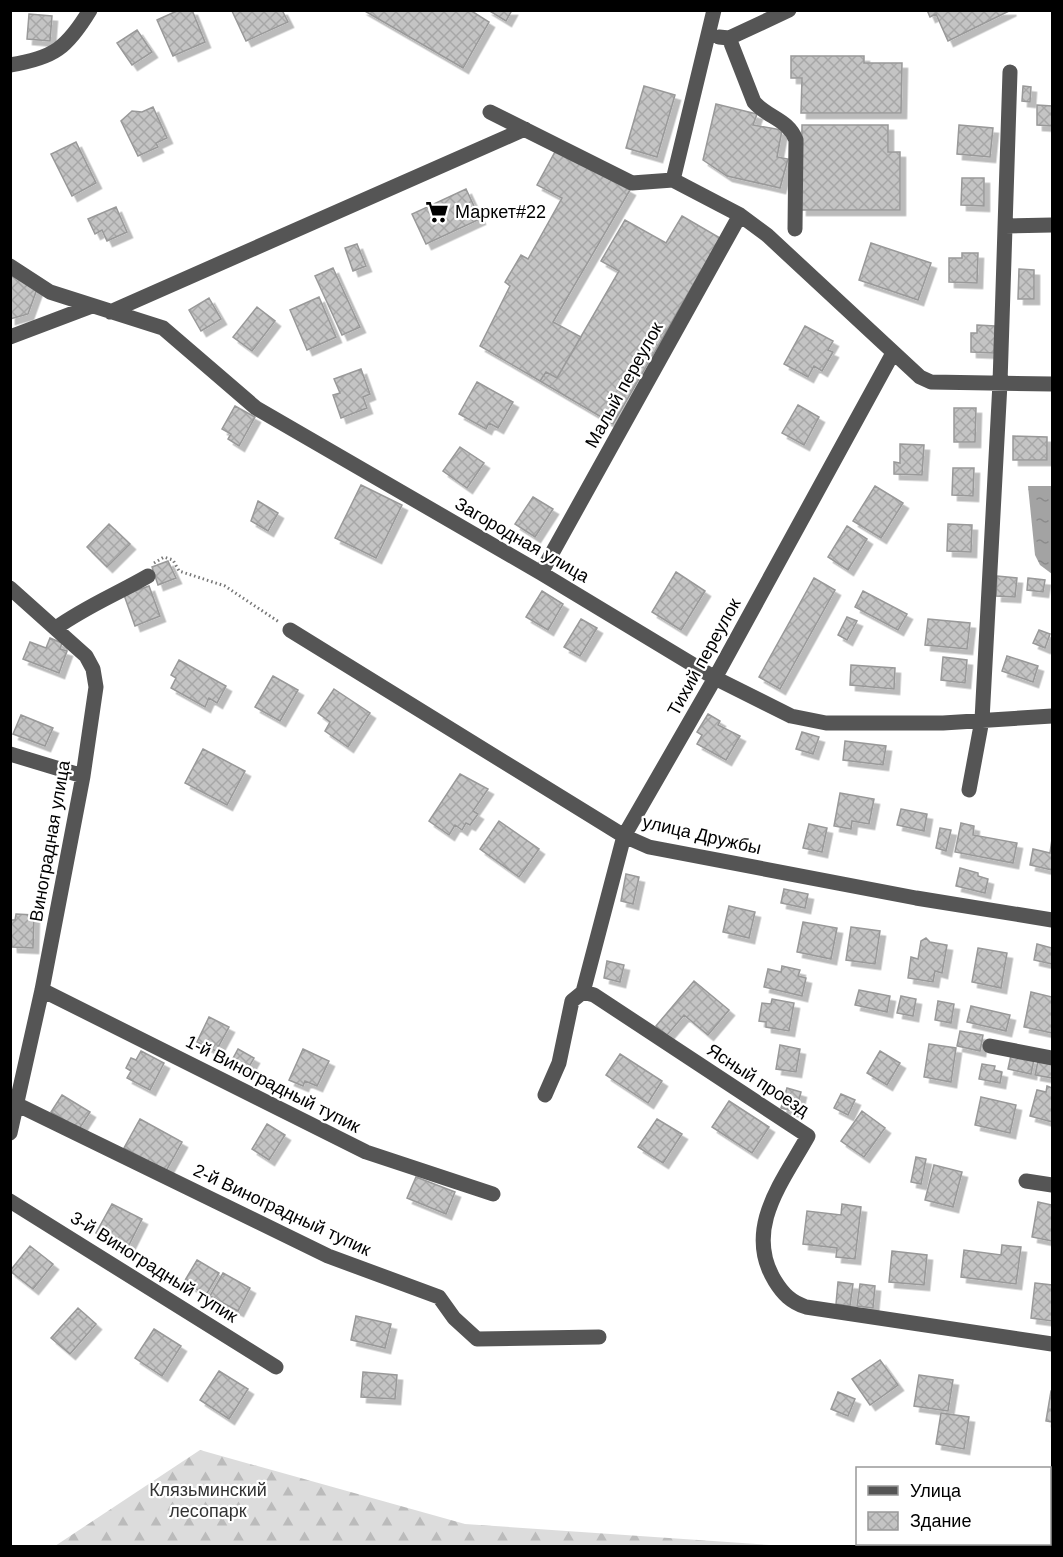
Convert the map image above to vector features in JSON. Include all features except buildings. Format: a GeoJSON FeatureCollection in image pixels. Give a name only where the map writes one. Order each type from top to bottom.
{"type":"FeatureCollection","features":[{"type":"Feature","properties":{"kind":"street"},"geometry":{"type":"LineString","coordinates":[[10,65],[36,61],[63,47],[90,10]]}},
{"type":"Feature","properties":{"kind":"street"},"geometry":{"type":"LineString","coordinates":[[673,180],[714,10]]}},
{"type":"Feature","properties":{"kind":"street"},"geometry":{"type":"LineString","coordinates":[[707,36],[729,38],[789,10]]}},
{"type":"Feature","properties":{"kind":"street"},"geometry":{"type":"LineString","coordinates":[[729,38],[754,102],[760,109],[792,129],[796,140],[795,229]]}},
{"type":"Feature","properties":{"kind":"street"},"geometry":{"type":"LineString","coordinates":[[969,790],[982,720],[1000,383],[1010,72]]}},
{"type":"Feature","properties":{"kind":"street"},"geometry":{"type":"LineString","coordinates":[[490,112],[632,183],[673,180],[740,215],[767,235],[920,377],[931,382],[1053,384]]}},
{"type":"Feature","properties":{"kind":"street"},"geometry":{"type":"LineString","coordinates":[[110,312],[525,129]]}},
{"type":"Feature","properties":{"kind":"street","name":"Малый переулок"},"geometry":{"type":"LineString","coordinates":[[541,573],[740,215]]}},
{"type":"Feature","properties":{"kind":"street"},"geometry":{"type":"LineString","coordinates":[[1005,226],[1053,225]]}},
{"type":"Feature","properties":{"kind":"street","name":"Загородная улица"},"geometry":{"type":"LineString","coordinates":[[10,266],[50,292],[163,328],[256,408],[541,573],[715,678],[791,716],[826,723],[982,720],[1053,716]]}},
{"type":"Feature","properties":{"kind":"street"},"geometry":{"type":"LineString","coordinates":[[10,337],[92,306]]}},
{"type":"Feature","properties":{"kind":"street","name":"Тихий переулок"},"geometry":{"type":"LineString","coordinates":[[583,992],[624,836],[715,678],[893,353]]}},
{"type":"Feature","properties":{"kind":"street"},"geometry":{"type":"LineString","coordinates":[[56,628],[84,608],[118,594],[148,576]]}},
{"type":"Feature","properties":{"kind":"street","name":"Виноградная улица"},"geometry":{"type":"LineString","coordinates":[[10,588],[86,656],[93,669],[96,687],[83,777],[42,990],[10,1133]]}},
{"type":"Feature","properties":{"kind":"street","name":"улица Дружбы"},"geometry":{"type":"LineString","coordinates":[[290,630],[624,836],[649,847],[916,898],[1053,920]]}},
{"type":"Feature","properties":{"kind":"street"},"geometry":{"type":"LineString","coordinates":[[10,754],[83,777]]}},
{"type":"Feature","properties":{"kind":"street","name":"1-й Виноградный тупик"},"geometry":{"type":"LineString","coordinates":[[42,990],[366,1152],[494,1194]]}},
{"type":"Feature","properties":{"kind":"street"},"geometry":{"type":"LineString","coordinates":[[545,1095],[558,1063],[573,1001],[583,992]]}},
{"type":"Feature","properties":{"kind":"street","name":"Ясный проезд"},"geometry":{"type":"LineString","coordinates":[[583,992],[594,995],[808,1136],[779,1188],[761,1234],[771,1275],[785,1295],[794,1303],[806,1307],[1053,1344]]}},
{"type":"Feature","properties":{"kind":"street"},"geometry":{"type":"LineString","coordinates":[[990,1046],[1053,1058]]}},
{"type":"Feature","properties":{"kind":"street","name":"2-й Виноградный тупик"},"geometry":{"type":"LineString","coordinates":[[16,1104],[328,1257],[439,1297],[454,1318],[477,1339],[599,1337]]}},
{"type":"Feature","properties":{"kind":"street"},"geometry":{"type":"LineString","coordinates":[[1026,1181],[1053,1185]]}},
{"type":"Feature","properties":{"kind":"street","name":"3-й Виноградный тупик"},"geometry":{"type":"LineString","coordinates":[[10,1201],[276,1367]]}},
{"type":"Feature","properties":{"kind":"path"},"geometry":{"type":"LineString","coordinates":[[148,576],[147,569],[152,564],[164,557],[172,560],[179,571],[225,586],[248,598],[290,630]]}},
{"type":"Feature","properties":{"kind":"green space","name":"Клязьминский лесопарк"},"geometry":{"type":"Polygon","coordinates":[[[200,1450],[465,1524],[784,1546],[55,1546],[200,1450]]]}},
{"type":"Feature","properties":{"kind":"water"},"geometry":{"type":"Polygon","coordinates":[[[1028,486],[1052,486],[1052,574],[1040,565],[1035,555],[1028,486]]]}},
{"type":"Feature","properties":{"kind":"place","name":"Маркет#22"},"geometry":{"type":"Point","coordinates":[437,212]}}]}
